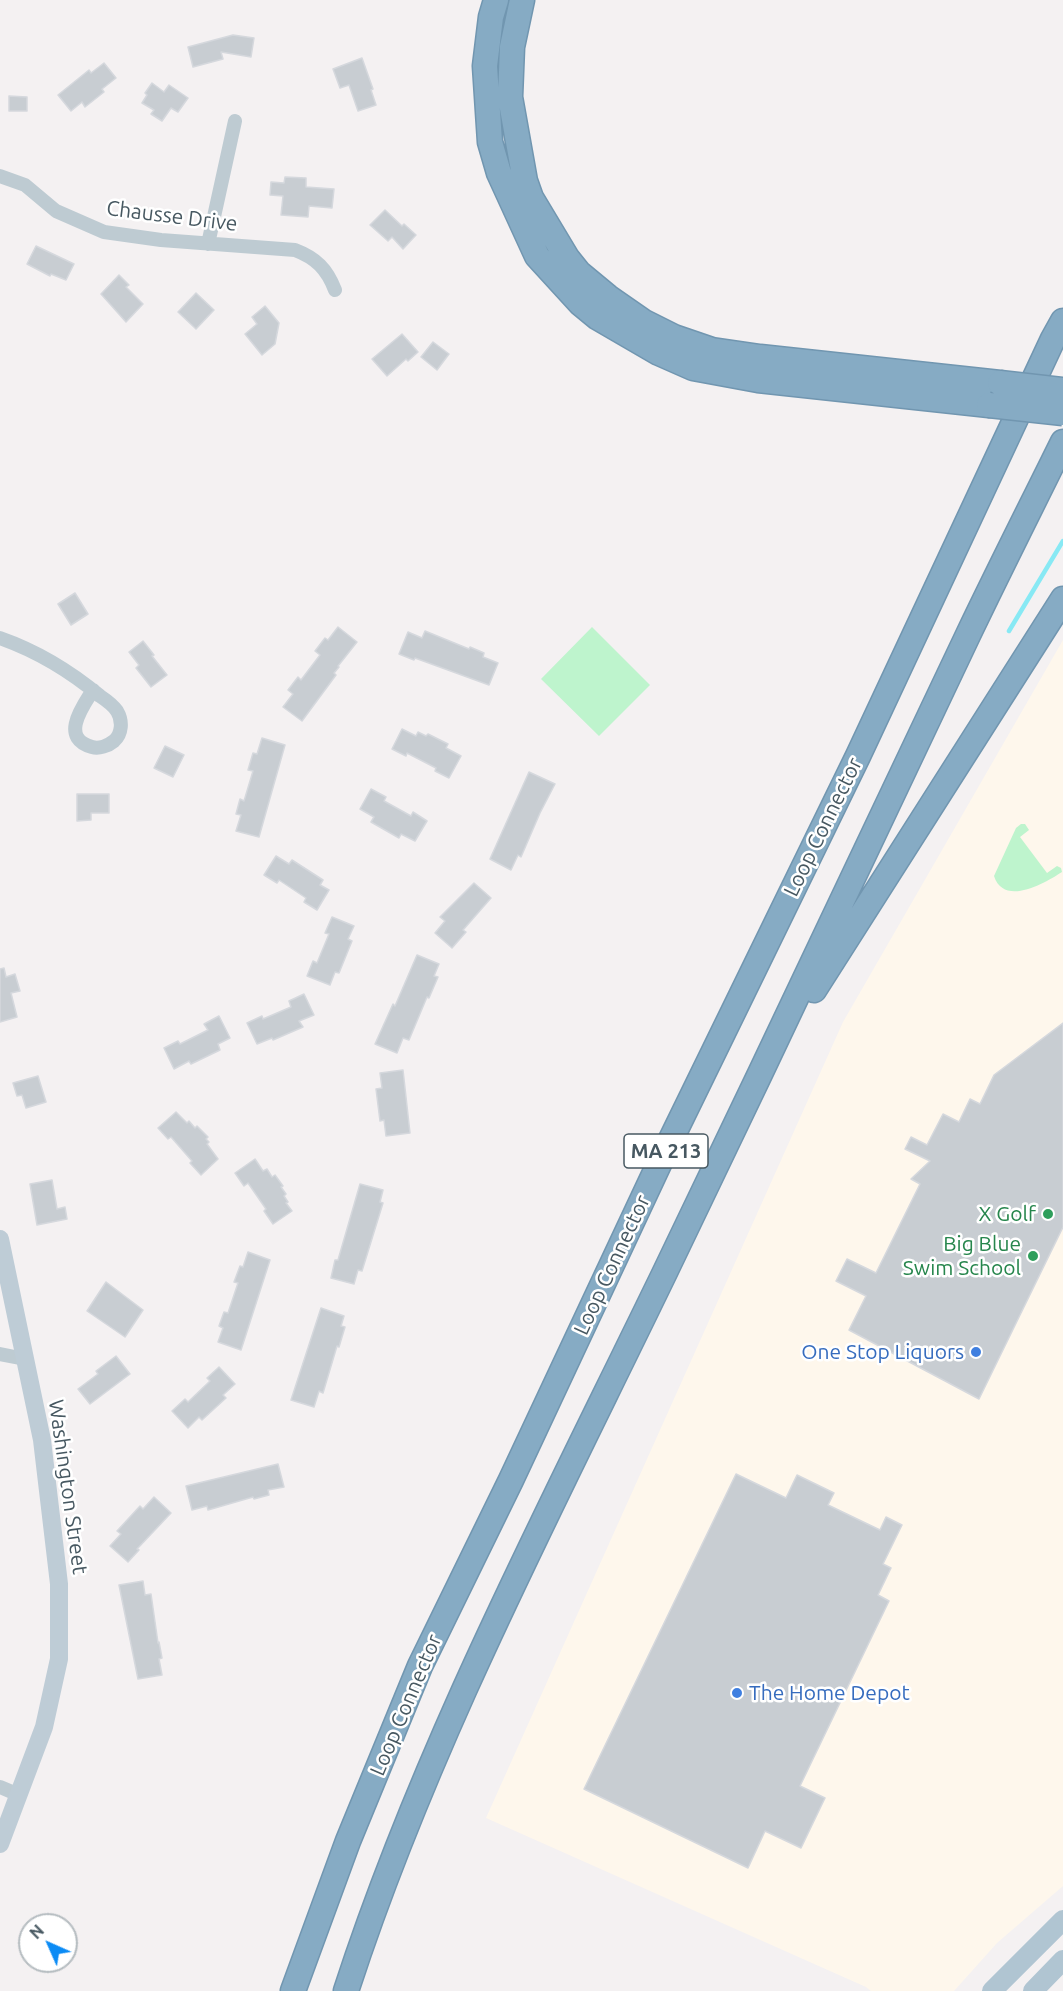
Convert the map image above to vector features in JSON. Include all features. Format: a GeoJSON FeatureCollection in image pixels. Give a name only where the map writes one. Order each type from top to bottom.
{"type":"FeatureCollection","features":[{"type":"Feature","properties":{"kind":"highway"},"geometry":{"type":"LineString","coordinates":[[496,0],[491,17],[484,66],[490,142],[499,173],[537,256],[597,318],[659,353],[693,368],[758,380],[1063,413]]}},
{"type":"Feature","properties":{"kind":"highway"},"geometry":{"type":"LineString","coordinates":[[522,0],[512,47],[510,96],[525,181],[537,208],[567,258],[579,273],[608,297],[644,322],[674,337],[712,350],[1063,390]]}},
{"type":"Feature","properties":{"kind":"highway","name":"Loop Connector"},"geometry":{"type":"LineString","coordinates":[[293,1991],[348,1841],[420,1666],[511,1480],[659,1164],[858,756],[1063,321]]}},
{"type":"Feature","properties":{"kind":"highway","name":"MA 213"},"geometry":{"type":"LineString","coordinates":[[346,1991],[398,1851],[465,1689],[971,628],[1063,442]]}},
{"type":"Feature","properties":{"kind":"highway"},"geometry":{"type":"LineString","coordinates":[[759,1076],[1063,600]]}},
{"type":"Feature","properties":{"kind":"main road"},"geometry":{"type":"LineString","coordinates":[[992,1991],[1063,1920]]}},
{"type":"Feature","properties":{"kind":"main road"},"geometry":{"type":"LineString","coordinates":[[1033,1991],[1063,1960]]}},
{"type":"Feature","properties":{"kind":"street"},"geometry":{"type":"LineString","coordinates":[[208,244],[235,121]]}},
{"type":"Feature","properties":{"kind":"street","name":"Chausse Drive"},"geometry":{"type":"LineString","coordinates":[[0,176],[25,185],[56,211],[104,232],[141,238],[295,250],[320,263],[329,275],[335,290]]}},
{"type":"Feature","properties":{"kind":"street"},"geometry":{"type":"LineString","coordinates":[[0,638],[40,655],[93,690]]}},
{"type":"Feature","properties":{"kind":"street","name":"Washington Street"},"geometry":{"type":"LineString","coordinates":[[0,1239],[42,1440],[59,1584],[59,1659],[44,1727],[0,1844]]}},
{"type":"Feature","properties":{"kind":"street"},"geometry":{"type":"LineString","coordinates":[[0,1354],[25,1359]]}},
{"type":"Feature","properties":{"kind":"street"},"geometry":{"type":"LineString","coordinates":[[0,1787],[19,1795]]}},
{"type":"Feature","properties":{"kind":"shaded area"},"geometry":{"type":"Polygon","coordinates":[[[1063,640],[1063,1886],[997,1943],[954,1991],[871,1991],[486,1818],[843,1022],[1063,640]]]}},
{"type":"Feature","properties":{"kind":"green space"},"geometry":{"type":"Polygon","coordinates":[[[592,627],[650,685],[599,736],[541,679],[592,627]]]}},
{"type":"Feature","properties":{"kind":"green space"},"geometry":{"type":"Polygon","coordinates":[[[1025,824],[1029,830],[1020,837],[1047,873],[1057,866],[1062,872],[1046,882],[1025,890],[1006,890],[999,885],[994,876],[1016,828],[1025,824]]]}},
{"type":"Feature","properties":{"kind":"building"},"geometry":{"type":"Polygon","coordinates":[[[233,35],[254,38],[251,57],[221,52],[223,59],[193,67],[188,47],[233,35]]]}},
{"type":"Feature","properties":{"kind":"building"},"geometry":{"type":"Polygon","coordinates":[[[362,58],[376,105],[358,111],[349,85],[340,88],[333,69],[362,58]]]}},
{"type":"Feature","properties":{"kind":"building"},"geometry":{"type":"Polygon","coordinates":[[[104,63],[116,78],[102,89],[104,92],[85,107],[82,102],[71,111],[58,95],[89,70],[91,73],[104,63]]]}},
{"type":"Feature","properties":{"kind":"building"},"geometry":{"type":"Polygon","coordinates":[[[152,83],[164,92],[169,85],[188,98],[178,112],[171,108],[162,121],[151,114],[154,110],[142,103],[152,83]]]}},
{"type":"Feature","properties":{"kind":"building"},"geometry":{"type":"Polygon","coordinates":[[[9,96],[27,97],[27,111],[9,111],[9,96]]]}},
{"type":"Feature","properties":{"kind":"building"},"geometry":{"type":"Polygon","coordinates":[[[285,177],[306,178],[306,187],[334,189],[332,208],[309,206],[308,217],[281,215],[283,196],[270,195],[271,182],[284,183],[285,177]]]}},
{"type":"Feature","properties":{"kind":"building"},"geometry":{"type":"Polygon","coordinates":[[[385,210],[416,235],[403,249],[392,237],[388,241],[370,225],[385,210]]]}},
{"type":"Feature","properties":{"kind":"building"},"geometry":{"type":"Polygon","coordinates":[[[36,246],[74,264],[66,280],[51,274],[50,276],[27,264],[36,246]]]}},
{"type":"Feature","properties":{"kind":"building"},"geometry":{"type":"Polygon","coordinates":[[[119,275],[129,285],[126,287],[143,304],[126,322],[101,294],[119,275]]]}},
{"type":"Feature","properties":{"kind":"building"},"geometry":{"type":"Polygon","coordinates":[[[196,293],[214,310],[196,329],[178,312],[196,293]]]}},
{"type":"Feature","properties":{"kind":"building"},"geometry":{"type":"Polygon","coordinates":[[[265,306],[279,323],[275,344],[262,355],[245,334],[257,324],[252,317],[265,306]]]}},
{"type":"Feature","properties":{"kind":"building"},"geometry":{"type":"Polygon","coordinates":[[[402,334],[418,352],[408,361],[406,359],[387,376],[372,359],[402,334]]]}},
{"type":"Feature","properties":{"kind":"building"},"geometry":{"type":"Polygon","coordinates":[[[433,342],[449,354],[437,370],[421,357],[433,342]]]}},
{"type":"Feature","properties":{"kind":"building"},"geometry":{"type":"Polygon","coordinates":[[[75,593],[88,614],[71,625],[58,604],[75,593]]]}},
{"type":"Feature","properties":{"kind":"building"},"geometry":{"type":"Polygon","coordinates":[[[338,627],[357,642],[338,666],[334,673],[336,675],[302,721],[283,707],[293,694],[288,690],[298,677],[301,680],[320,655],[315,651],[338,627]]]}},
{"type":"Feature","properties":{"kind":"building"},"geometry":{"type":"Polygon","coordinates":[[[425,631],[484,653],[483,657],[498,663],[489,685],[399,654],[408,632],[422,638],[425,631]]]}},
{"type":"Feature","properties":{"kind":"building"},"geometry":{"type":"Polygon","coordinates":[[[143,641],[167,675],[151,687],[136,668],[139,665],[129,652],[143,641]]]}},
{"type":"Feature","properties":{"kind":"building"},"geometry":{"type":"Polygon","coordinates":[[[402,729],[416,736],[418,732],[426,736],[428,734],[448,744],[446,748],[461,756],[449,778],[435,771],[436,768],[407,753],[406,756],[392,749],[402,729]]]}},
{"type":"Feature","properties":{"kind":"building"},"geometry":{"type":"Polygon","coordinates":[[[262,738],[285,745],[259,837],[236,831],[241,815],[236,814],[240,799],[244,801],[253,771],[248,770],[253,753],[257,754],[262,738]]]}},
{"type":"Feature","properties":{"kind":"building"},"geometry":{"type":"Polygon","coordinates":[[[165,746],[184,755],[173,777],[154,768],[165,746]]]}},
{"type":"Feature","properties":{"kind":"building"},"geometry":{"type":"Polygon","coordinates":[[[529,772],[555,784],[521,857],[518,855],[511,870],[490,859],[529,772]]]}},
{"type":"Feature","properties":{"kind":"building"},"geometry":{"type":"Polygon","coordinates":[[[371,789],[386,797],[384,801],[411,816],[413,812],[427,821],[415,841],[401,834],[399,838],[371,822],[374,817],[360,809],[371,789]]]}},
{"type":"Feature","properties":{"kind":"building"},"geometry":{"type":"Polygon","coordinates":[[[77,794],[109,794],[109,813],[91,813],[91,820],[77,821],[77,794]]]}},
{"type":"Feature","properties":{"kind":"building"},"geometry":{"type":"Polygon","coordinates":[[[276,856],[289,864],[292,860],[323,880],[320,885],[329,890],[317,910],[304,902],[306,898],[279,880],[277,883],[264,875],[276,856]]]}},
{"type":"Feature","properties":{"kind":"building"},"geometry":{"type":"Polygon","coordinates":[[[474,883],[491,898],[463,930],[466,932],[452,948],[435,933],[445,921],[440,917],[474,883]]]}},
{"type":"Feature","properties":{"kind":"building"},"geometry":{"type":"Polygon","coordinates":[[[332,917],[354,926],[348,939],[352,941],[339,973],[335,972],[330,985],[307,976],[313,961],[317,963],[329,934],[325,933],[332,917]]]}},
{"type":"Feature","properties":{"kind":"building"},"geometry":{"type":"Polygon","coordinates":[[[417,955],[439,964],[434,976],[438,977],[409,1040],[403,1038],[397,1053],[375,1044],[393,1004],[395,1006],[417,955]]]}},
{"type":"Feature","properties":{"kind":"building"},"geometry":{"type":"Polygon","coordinates":[[[4,968],[6,977],[15,974],[20,991],[11,993],[17,1017],[0,1022],[0,969],[4,968]]]}},
{"type":"Feature","properties":{"kind":"building"},"geometry":{"type":"Polygon","coordinates":[[[304,994],[314,1015],[299,1021],[303,1027],[257,1044],[247,1023],[291,1007],[289,1001],[304,994]]]}},
{"type":"Feature","properties":{"kind":"building"},"geometry":{"type":"Polygon","coordinates":[[[219,1016],[230,1038],[218,1044],[220,1050],[191,1064],[189,1061],[174,1069],[164,1048],[178,1041],[180,1044],[208,1030],[204,1024],[219,1016]]]}},
{"type":"Feature","properties":{"kind":"building"},"geometry":{"type":"Polygon","coordinates":[[[1063,1023],[1063,1227],[979,1399],[849,1330],[866,1296],[836,1281],[847,1259],[876,1273],[920,1184],[911,1179],[930,1161],[905,1149],[911,1137],[927,1145],[943,1114],[959,1122],[970,1099],[980,1104],[994,1075],[1063,1023]]]}},
{"type":"Feature","properties":{"kind":"building"},"geometry":{"type":"Polygon","coordinates":[[[403,1070],[410,1133],[386,1136],[384,1120],[380,1121],[376,1089],[382,1088],[380,1073],[403,1070]]]}},
{"type":"Feature","properties":{"kind":"building"},"geometry":{"type":"Polygon","coordinates":[[[38,1076],[46,1102],[26,1108],[22,1095],[17,1096],[13,1083],[38,1076]]]}},
{"type":"Feature","properties":{"kind":"building"},"geometry":{"type":"Polygon","coordinates":[[[176,1112],[187,1123],[189,1121],[195,1128],[197,1126],[208,1137],[207,1144],[218,1159],[201,1175],[171,1137],[168,1139],[158,1128],[176,1112]]]}},
{"type":"Feature","properties":{"kind":"building"},"geometry":{"type":"Polygon","coordinates":[[[255,1159],[263,1171],[267,1169],[272,1177],[275,1175],[283,1186],[281,1187],[288,1202],[286,1203],[292,1211],[273,1224],[264,1211],[266,1209],[248,1183],[244,1186],[235,1173],[255,1159]]]}},
{"type":"Feature","properties":{"kind":"building"},"geometry":{"type":"Polygon","coordinates":[[[52,1180],[57,1209],[65,1207],[67,1219],[37,1225],[30,1184],[52,1180]]]}},
{"type":"Feature","properties":{"kind":"building"},"geometry":{"type":"Polygon","coordinates":[[[360,1184],[383,1190],[380,1202],[383,1203],[362,1271],[358,1270],[354,1284],[331,1278],[360,1184]]]}},
{"type":"Feature","properties":{"kind":"building"},"geometry":{"type":"Polygon","coordinates":[[[248,1252],[270,1260],[241,1350],[218,1342],[223,1328],[219,1326],[224,1312],[228,1313],[238,1283],[234,1282],[240,1266],[243,1267],[248,1252]]]}},
{"type":"Feature","properties":{"kind":"building"},"geometry":{"type":"Polygon","coordinates":[[[106,1282],[143,1310],[125,1337],[87,1311],[106,1282]]]}},
{"type":"Feature","properties":{"kind":"building"},"geometry":{"type":"Polygon","coordinates":[[[321,1308],[344,1316],[341,1326],[345,1327],[323,1393],[319,1391],[314,1407],[291,1400],[321,1308]]]}},
{"type":"Feature","properties":{"kind":"building"},"geometry":{"type":"Polygon","coordinates":[[[116,1356],[130,1374],[90,1404],[78,1389],[116,1356]]]}},
{"type":"Feature","properties":{"kind":"building"},"geometry":{"type":"Polygon","coordinates":[[[219,1367],[235,1384],[223,1395],[226,1398],[202,1420],[199,1417],[188,1428],[172,1411],[185,1399],[188,1402],[210,1381],[207,1378],[219,1367]]]}},
{"type":"Feature","properties":{"kind":"building"},"geometry":{"type":"Polygon","coordinates":[[[278,1464],[284,1487],[268,1490],[269,1495],[254,1499],[253,1497],[208,1510],[207,1506],[192,1510],[186,1486],[278,1464]]]}},
{"type":"Feature","properties":{"kind":"building","name":"The Home Depot"},"geometry":{"type":"Polygon","coordinates":[[[736,1474],[786,1498],[797,1475],[834,1493],[828,1505],[880,1530],[886,1517],[902,1525],[883,1564],[891,1568],[878,1595],[889,1601],[800,1786],[825,1798],[801,1848],[765,1831],[748,1868],[584,1789],[736,1474]]]}},
{"type":"Feature","properties":{"kind":"building"},"geometry":{"type":"Polygon","coordinates":[[[154,1497],[171,1513],[137,1549],[139,1550],[128,1562],[110,1546],[121,1534],[117,1531],[140,1506],[143,1509],[154,1497]]]}},
{"type":"Feature","properties":{"kind":"building"},"geometry":{"type":"Polygon","coordinates":[[[143,1581],[145,1595],[151,1594],[162,1658],[159,1659],[162,1675],[138,1679],[119,1585],[143,1581]]]}},
{"type":"Feature","properties":{"kind":"waterway"},"geometry":{"type":"LineString","coordinates":[[1009,631],[1063,541]]}},
{"type":"Feature","properties":{"kind":"place","name":"X Golf"},"geometry":{"type":"Point","coordinates":[1048,1214]}},
{"type":"Feature","properties":{"kind":"place","name":"Big Blue Swim School"},"geometry":{"type":"Point","coordinates":[1033,1256]}},
{"type":"Feature","properties":{"kind":"place","name":"One Stop Liquors"},"geometry":{"type":"Point","coordinates":[976,1352]}},
{"type":"Feature","properties":{"kind":"place","name":"The Home Depot"},"geometry":{"type":"Point","coordinates":[737,1693]}}]}
